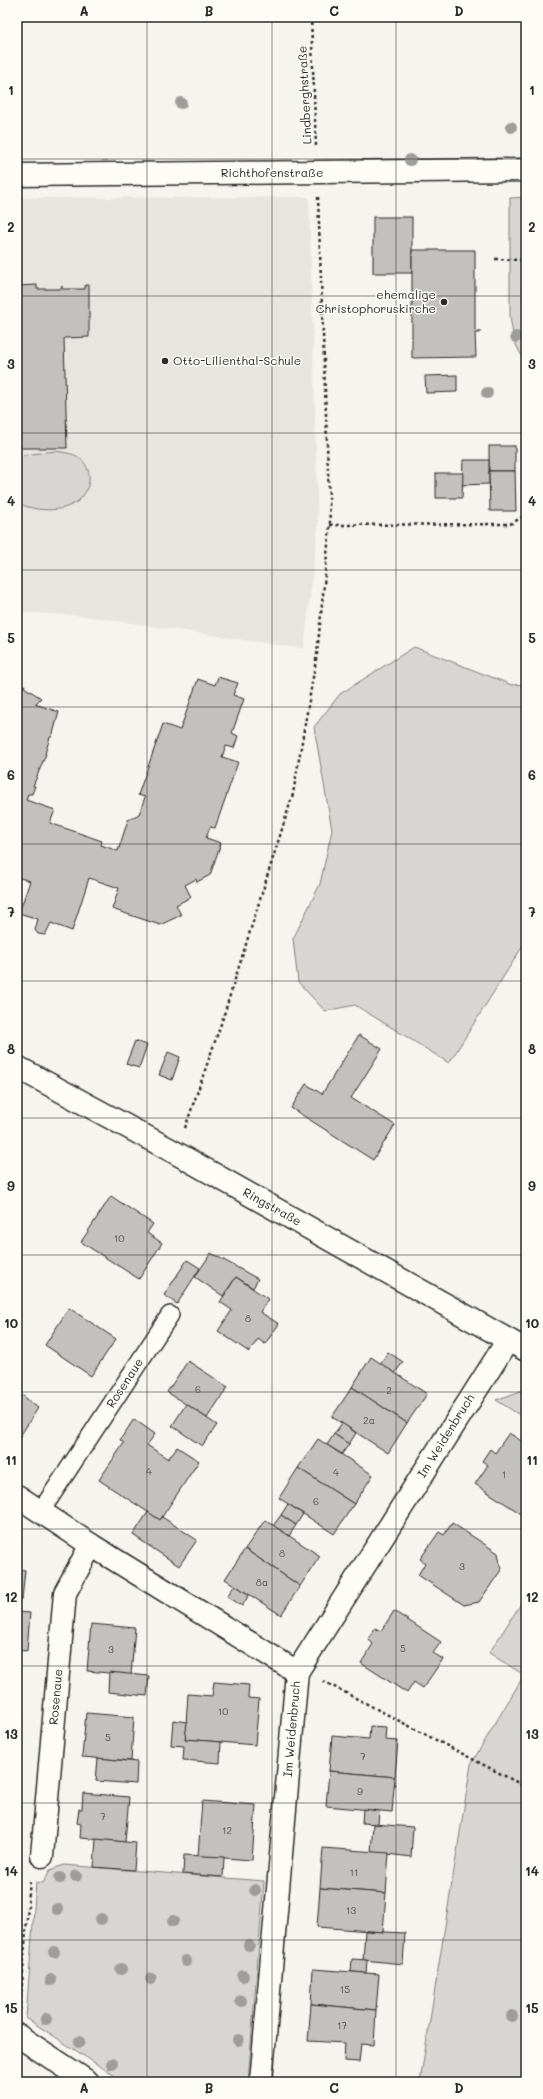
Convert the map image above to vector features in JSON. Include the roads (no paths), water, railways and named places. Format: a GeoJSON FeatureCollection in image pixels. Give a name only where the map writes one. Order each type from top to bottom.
{"type":"FeatureCollection","features":[{"type":"Feature","properties":{"kind":"street","name":"Richthofenstraße"},"geometry":{"type":"LineString","coordinates":[[17,175],[526,170]]}},
{"type":"Feature","properties":{"kind":"street","name":"Ringstraße"},"geometry":{"type":"LineString","coordinates":[[17,1068],[176,1153],[517,1345]]}},
{"type":"Feature","properties":{"kind":"street","name":"Im Weidenbruch"},"geometry":{"type":"LineString","coordinates":[[261,2082],[297,1672],[517,1345]]}},
{"type":"Feature","properties":{"kind":"street"},"geometry":{"type":"LineString","coordinates":[[17,1496],[91,1545],[297,1672]]}},
{"type":"Feature","properties":{"kind":"street","name":"Rosenaue"},"geometry":{"type":"LineString","coordinates":[[42,1856],[65,1593],[91,1545]]}},
{"type":"Feature","properties":{"kind":"street"},"geometry":{"type":"LineString","coordinates":[[18,2035],[88,2082]]}},
{"type":"Feature","properties":{"kind":"lane","name":"Rosenaue"},"geometry":{"type":"LineString","coordinates":[[41,1511],[170,1315]]}},
{"type":"Feature","properties":{"kind":"place","name":"ehemalige Christophoruskirche"},"geometry":{"type":"Point","coordinates":[444,302]}},
{"type":"Feature","properties":{"kind":"place","name":"Otto-Lilienthal-Schule"},"geometry":{"type":"Point","coordinates":[165,361]}}]}
